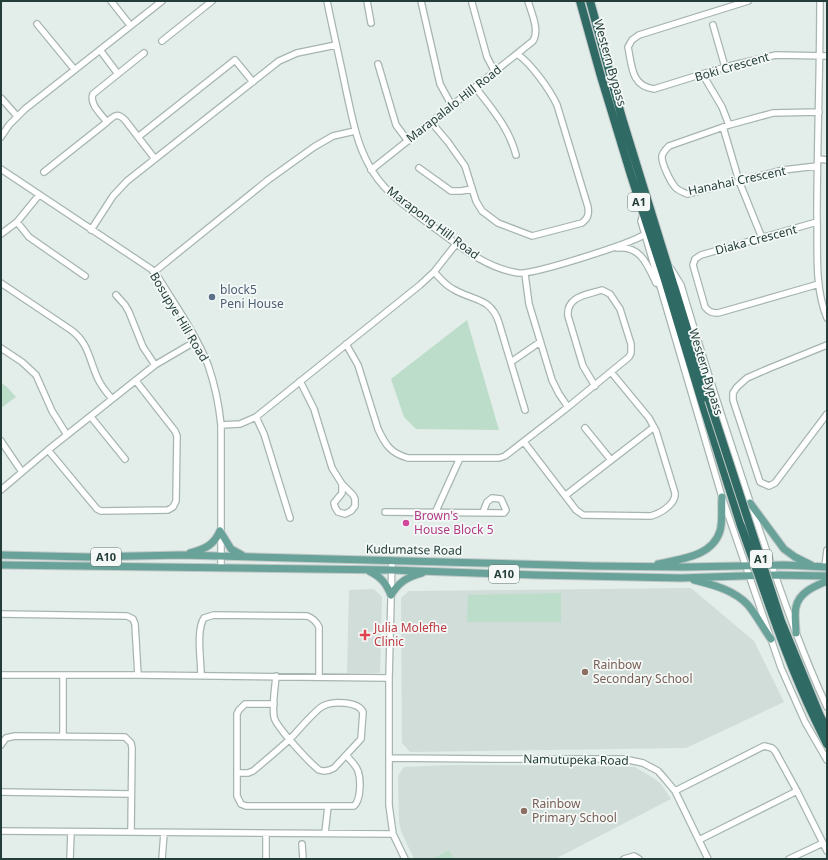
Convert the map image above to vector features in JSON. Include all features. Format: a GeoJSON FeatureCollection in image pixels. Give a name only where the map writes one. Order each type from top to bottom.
{"type":"FeatureCollection","features":[{"type":"Feature","properties":{"kind":"highway","name":"Western Bypass"},"geometry":{"type":"LineString","coordinates":[[580,1],[643,215],[666,280],[741,526],[784,649],[802,693],[817,718],[827,729]]}},
{"type":"Feature","properties":{"kind":"highway","name":"Western Bypass"},"geometry":{"type":"LineString","coordinates":[[590,1],[622,118],[668,263],[708,400],[784,628],[827,744]]}},
{"type":"Feature","properties":{"kind":"main road"},"geometry":{"type":"LineString","coordinates":[[644,566],[695,556],[715,542],[720,530],[722,497]]}},
{"type":"Feature","properties":{"kind":"main road"},"geometry":{"type":"LineString","coordinates":[[750,503],[784,549],[795,557],[815,567]]}},
{"type":"Feature","properties":{"kind":"main road"},"geometry":{"type":"LineString","coordinates":[[181,555],[208,547],[216,540],[220,531]]}},
{"type":"Feature","properties":{"kind":"main road"},"geometry":{"type":"LineString","coordinates":[[220,531],[231,549],[244,556]]}},
{"type":"Feature","properties":{"kind":"main road","name":"Kudumatse Road"},"geometry":{"type":"LineString","coordinates":[[1,556],[88,557],[181,555],[593,566],[826,567]]}},
{"type":"Feature","properties":{"kind":"main road","name":"Kudumatse Road"},"geometry":{"type":"LineString","coordinates":[[1,565],[391,570],[681,578],[775,575],[827,576]]}},
{"type":"Feature","properties":{"kind":"main road"},"geometry":{"type":"LineString","coordinates":[[365,570],[378,576],[391,595],[398,584],[404,579],[413,575],[432,571]]}},
{"type":"Feature","properties":{"kind":"main road"},"geometry":{"type":"LineString","coordinates":[[681,578],[719,586],[734,594],[747,605],[771,639]]}},
{"type":"Feature","properties":{"kind":"main road"},"geometry":{"type":"LineString","coordinates":[[796,633],[796,607],[802,595],[812,588],[827,581]]}},
{"type":"Feature","properties":{"kind":"street"},"geometry":{"type":"LineString","coordinates":[[111,1],[130,25]]}},
{"type":"Feature","properties":{"kind":"street"},"geometry":{"type":"LineString","coordinates":[[1,137],[17,116],[74,69],[162,1]]}},
{"type":"Feature","properties":{"kind":"street"},"geometry":{"type":"LineString","coordinates":[[162,41],[212,1]]}},
{"type":"Feature","properties":{"kind":"street","name":"Marapong Hill Road"},"geometry":{"type":"LineString","coordinates":[[327,1],[355,130],[364,157],[371,170],[384,187],[397,200],[456,244],[486,262],[507,270],[525,274],[608,249],[637,239],[645,234]]}},
{"type":"Feature","properties":{"kind":"street"},"geometry":{"type":"LineString","coordinates":[[368,1],[371,23]]}},
{"type":"Feature","properties":{"kind":"street"},"geometry":{"type":"LineString","coordinates":[[421,1],[440,84],[452,106]]}},
{"type":"Feature","properties":{"kind":"street","name":"Marapalalo Hill Road"},"geometry":{"type":"LineString","coordinates":[[371,170],[534,41],[536,32],[528,1]]}},
{"type":"Feature","properties":{"kind":"street"},"geometry":{"type":"LineString","coordinates":[[723,1],[725,8],[748,1]]}},
{"type":"Feature","properties":{"kind":"street"},"geometry":{"type":"LineString","coordinates":[[820,1],[817,222],[819,284],[822,304],[827,318]]}},
{"type":"Feature","properties":{"kind":"street"},"geometry":{"type":"LineString","coordinates":[[472,3],[487,57],[495,72]]}},
{"type":"Feature","properties":{"kind":"street","name":"Boki Crescent"},"geometry":{"type":"LineString","coordinates":[[725,8],[638,35],[632,40],[628,47],[635,78],[640,85],[646,88],[654,89],[776,55],[827,56]]}},
{"type":"Feature","properties":{"kind":"street"},"geometry":{"type":"LineString","coordinates":[[37,24],[74,69]]}},
{"type":"Feature","properties":{"kind":"street"},"geometry":{"type":"LineString","coordinates":[[714,25],[725,68]]}},
{"type":"Feature","properties":{"kind":"street"},"geometry":{"type":"LineString","coordinates":[[91,230],[120,189],[155,159],[279,61],[288,57],[336,44]]}},
{"type":"Feature","properties":{"kind":"street"},"geometry":{"type":"LineString","coordinates":[[100,50],[118,74]]}},
{"type":"Feature","properties":{"kind":"street"},"geometry":{"type":"LineString","coordinates":[[107,122],[92,102],[91,98],[93,94],[144,53]]}},
{"type":"Feature","properties":{"kind":"street"},"geometry":{"type":"LineString","coordinates":[[432,122],[465,166],[479,206],[489,217],[498,223],[532,236],[582,223],[587,219],[589,213],[557,105],[551,93],[528,63],[517,54]]}},
{"type":"Feature","properties":{"kind":"street"},"geometry":{"type":"LineString","coordinates":[[138,137],[235,60],[253,82]]}},
{"type":"Feature","properties":{"kind":"street"},"geometry":{"type":"LineString","coordinates":[[378,64],[396,125],[408,141]]}},
{"type":"Feature","properties":{"kind":"street"},"geometry":{"type":"LineString","coordinates":[[703,75],[722,107],[739,181],[762,238]]}},
{"type":"Feature","properties":{"kind":"street"},"geometry":{"type":"LineString","coordinates":[[476,88],[507,130],[516,155]]}},
{"type":"Feature","properties":{"kind":"street"},"geometry":{"type":"LineString","coordinates":[[1,98],[17,116]]}},
{"type":"Feature","properties":{"kind":"street"},"geometry":{"type":"LineString","coordinates":[[726,126],[773,113],[819,112]]}},
{"type":"Feature","properties":{"kind":"street"},"geometry":{"type":"LineString","coordinates":[[44,172],[107,122],[114,117],[120,116],[155,159]]}},
{"type":"Feature","properties":{"kind":"street","name":"Hanahai Crescent"},"geometry":{"type":"LineString","coordinates":[[726,126],[669,146],[664,151],[662,157],[664,166],[675,187],[680,192],[687,194],[783,170],[817,166]]}},
{"type":"Feature","properties":{"kind":"street"},"geometry":{"type":"LineString","coordinates":[[154,272],[268,180],[314,147],[333,136],[355,130]]}},
{"type":"Feature","properties":{"kind":"street"},"geometry":{"type":"LineString","coordinates":[[818,159],[827,160]]}},
{"type":"Feature","properties":{"kind":"street"},"geometry":{"type":"LineString","coordinates":[[419,168],[451,190],[461,191],[472,188]]}},
{"type":"Feature","properties":{"kind":"street","name":"Bosupye Hill Road"},"geometry":{"type":"LineString","coordinates":[[1,169],[154,272],[196,341],[212,377],[217,397],[221,425],[221,568]]}},
{"type":"Feature","properties":{"kind":"street"},"geometry":{"type":"LineString","coordinates":[[1,234],[17,222],[39,195]]}},
{"type":"Feature","properties":{"kind":"street"},"geometry":{"type":"LineString","coordinates":[[643,215],[641,221],[662,296],[722,497],[781,668],[805,722],[827,760]]}},
{"type":"Feature","properties":{"kind":"street"},"geometry":{"type":"LineString","coordinates":[[17,222],[29,238],[85,276]]}},
{"type":"Feature","properties":{"kind":"street","name":"Diaka Crescent"},"geometry":{"type":"LineString","coordinates":[[817,222],[701,255],[695,259],[693,265],[705,307],[709,311],[718,313],[819,284]]}},
{"type":"Feature","properties":{"kind":"street"},"geometry":{"type":"LineString","coordinates":[[221,425],[240,424],[256,417],[434,272],[456,244]]}},
{"type":"Feature","properties":{"kind":"street"},"geometry":{"type":"LineString","coordinates":[[608,249],[625,249],[639,254],[647,264],[662,296]]}},
{"type":"Feature","properties":{"kind":"street"},"geometry":{"type":"LineString","coordinates":[[668,263],[681,284],[750,503],[796,633],[810,670],[827,707]]}},
{"type":"Feature","properties":{"kind":"street"},"geometry":{"type":"LineString","coordinates":[[434,272],[452,289],[492,307],[497,316],[525,410]]}},
{"type":"Feature","properties":{"kind":"street"},"geometry":{"type":"LineString","coordinates":[[525,274],[529,304],[540,342],[555,388],[568,407]]}},
{"type":"Feature","properties":{"kind":"street"},"geometry":{"type":"LineString","coordinates":[[1,283],[81,339],[87,350],[98,380],[112,400]]}},
{"type":"Feature","properties":{"kind":"street"},"geometry":{"type":"LineString","coordinates":[[346,344],[358,365],[378,429],[383,439],[390,449],[397,455],[408,458],[499,458],[510,453],[595,386],[629,357],[631,353],[631,344],[620,308],[610,294],[602,290],[575,299],[569,304],[567,309],[583,366],[595,386]]}},
{"type":"Feature","properties":{"kind":"street"},"geometry":{"type":"LineString","coordinates":[[116,295],[129,312],[143,347],[155,365]]}},
{"type":"Feature","properties":{"kind":"street"},"geometry":{"type":"LineString","coordinates":[[1,490],[48,450],[155,365],[196,341]]}},
{"type":"Feature","properties":{"kind":"street"},"geometry":{"type":"LineString","coordinates":[[511,362],[540,342]]}},
{"type":"Feature","properties":{"kind":"street"},"geometry":{"type":"LineString","coordinates":[[827,345],[747,378],[733,393],[733,400],[760,482],[769,486],[775,483],[827,414]]}},
{"type":"Feature","properties":{"kind":"street"},"geometry":{"type":"LineString","coordinates":[[1,348],[22,362],[36,375],[52,411],[67,435]]}},
{"type":"Feature","properties":{"kind":"street"},"geometry":{"type":"LineString","coordinates":[[524,442],[576,510],[583,515],[651,516],[657,514],[673,503],[676,498],[675,493],[658,434],[649,418],[611,372]]}},
{"type":"Feature","properties":{"kind":"street"},"geometry":{"type":"LineString","coordinates":[[48,450],[97,509],[101,511],[168,510],[173,507],[176,501],[177,436],[172,426],[136,381]]}},
{"type":"Feature","properties":{"kind":"street"},"geometry":{"type":"LineString","coordinates":[[300,381],[314,409],[332,468],[342,484],[355,499],[355,506],[352,511],[345,514],[338,512],[334,503],[342,493],[342,484]]}},
{"type":"Feature","properties":{"kind":"street"},"geometry":{"type":"LineString","coordinates":[[91,417],[125,459]]}},
{"type":"Feature","properties":{"kind":"street"},"geometry":{"type":"LineString","coordinates":[[256,417],[264,434],[290,518]]}},
{"type":"Feature","properties":{"kind":"street"},"geometry":{"type":"LineString","coordinates":[[566,495],[654,427]]}},
{"type":"Feature","properties":{"kind":"street"},"geometry":{"type":"LineString","coordinates":[[585,428],[611,460]]}},
{"type":"Feature","properties":{"kind":"street"},"geometry":{"type":"LineString","coordinates":[[1,441],[22,472]]}},
{"type":"Feature","properties":{"kind":"street"},"geometry":{"type":"LineString","coordinates":[[436,511],[460,458]]}},
{"type":"Feature","properties":{"kind":"street"},"geometry":{"type":"LineString","coordinates":[[385,512],[483,512]]}},
{"type":"Feature","properties":{"kind":"street"},"geometry":{"type":"LineString","coordinates":[[738,541],[745,547],[752,548],[758,545],[762,536]]}},
{"type":"Feature","properties":{"kind":"street"},"geometry":{"type":"LineString","coordinates":[[826,567],[827,550]]}},
{"type":"Feature","properties":{"kind":"street"},"geometry":{"type":"LineString","coordinates":[[392,560],[389,678],[389,805],[393,834],[405,859]]}},
{"type":"Feature","properties":{"kind":"street"},"geometry":{"type":"LineString","coordinates":[[763,615],[766,600],[770,596],[779,596],[786,605]]}},
{"type":"Feature","properties":{"kind":"street"},"geometry":{"type":"LineString","coordinates":[[1,614],[127,616],[133,619],[135,624],[138,675]]}},
{"type":"Feature","properties":{"kind":"street"},"geometry":{"type":"LineString","coordinates":[[201,675],[200,630],[201,622],[204,618],[214,615],[307,616],[317,622],[319,627],[319,677]]}},
{"type":"Feature","properties":{"kind":"street"},"geometry":{"type":"LineString","coordinates":[[1,675],[201,675],[389,678]]}},
{"type":"Feature","properties":{"kind":"street"},"geometry":{"type":"LineString","coordinates":[[63,676],[63,736]]}},
{"type":"Feature","properties":{"kind":"street"},"geometry":{"type":"LineString","coordinates":[[237,773],[253,772],[290,739],[321,707],[330,704],[353,704],[361,709],[363,712],[362,735],[359,743],[334,768],[329,771],[323,771],[314,766],[290,739],[274,719],[276,676]]}},
{"type":"Feature","properties":{"kind":"street"},"geometry":{"type":"LineString","coordinates":[[274,704],[245,704],[237,714],[237,796],[241,804],[246,806],[354,806],[358,802],[359,798],[359,772],[346,755]]}},
{"type":"Feature","properties":{"kind":"street"},"geometry":{"type":"LineString","coordinates":[[1,745],[6,738],[15,736],[120,736],[128,738],[131,742],[132,748],[130,794],[131,832]]}},
{"type":"Feature","properties":{"kind":"street"},"geometry":{"type":"LineString","coordinates":[[675,791],[764,746],[772,748],[797,791],[827,851]]}},
{"type":"Feature","properties":{"kind":"street","name":"Namutupeka Road"},"geometry":{"type":"LineString","coordinates":[[389,758],[492,760],[624,759],[643,762],[658,771],[675,791],[708,859]]}},
{"type":"Feature","properties":{"kind":"street"},"geometry":{"type":"LineString","coordinates":[[698,840],[797,791]]}},
{"type":"Feature","properties":{"kind":"street"},"geometry":{"type":"LineString","coordinates":[[1,792],[130,794]]}},
{"type":"Feature","properties":{"kind":"street"},"geometry":{"type":"LineString","coordinates":[[325,833],[328,806]]}},
{"type":"Feature","properties":{"kind":"street"},"geometry":{"type":"LineString","coordinates":[[1,831],[393,834]]}},
{"type":"Feature","properties":{"kind":"street"},"geometry":{"type":"LineString","coordinates":[[70,859],[71,832]]}},
{"type":"Feature","properties":{"kind":"street"},"geometry":{"type":"LineString","coordinates":[[162,859],[164,833]]}},
{"type":"Feature","properties":{"kind":"street"},"geometry":{"type":"LineString","coordinates":[[266,834],[266,859]]}},
{"type":"Feature","properties":{"kind":"street"},"geometry":{"type":"LineString","coordinates":[[789,859],[823,843]]}},
{"type":"Feature","properties":{"kind":"street"},"geometry":{"type":"LineString","coordinates":[[302,844],[302,859]]}},
{"type":"Feature","properties":{"kind":"street"},"geometry":{"type":"LineString","coordinates":[[624,859],[634,856],[639,859]]}},
{"type":"Feature","properties":{"kind":"shaded area","name":"Rainbow Secondary School"},"geometry":{"type":"Polygon","coordinates":[[[691,588],[754,641],[784,702],[686,748],[410,752],[402,743],[401,598],[409,591],[691,588]]]}},
{"type":"Feature","properties":{"kind":"shaded area","name":"Julia Molefhe Clinic"},"geometry":{"type":"Polygon","coordinates":[[[374,589],[382,597],[380,673],[347,673],[349,590],[374,589]]]}},
{"type":"Feature","properties":{"kind":"shaded area","name":"Rainbow Primary School"},"geometry":{"type":"Polygon","coordinates":[[[449,765],[635,767],[661,784],[671,799],[555,859],[414,859],[401,831],[399,822],[398,776],[404,767],[449,765]]]}},
{"type":"Feature","properties":{"kind":"green space"},"geometry":{"type":"Polygon","coordinates":[[[467,320],[499,430],[416,429],[404,417],[391,379],[467,320]]]}},
{"type":"Feature","properties":{"kind":"green space"},"geometry":{"type":"Polygon","coordinates":[[[1,383],[16,397],[1,408],[1,383]]]}},
{"type":"Feature","properties":{"kind":"green space"},"geometry":{"type":"Polygon","coordinates":[[[561,593],[561,622],[467,622],[468,595],[561,593]]]}},
{"type":"Feature","properties":{"kind":"green space"},"geometry":{"type":"Polygon","coordinates":[[[449,850],[454,859],[432,859],[449,850]]]}},
{"type":"Feature","properties":{"kind":"place","name":"block5 Peni House"},"geometry":{"type":"Point","coordinates":[212,297]}},
{"type":"Feature","properties":{"kind":"place","name":"Brown's House Block 5"},"geometry":{"type":"Point","coordinates":[406,523]}},
{"type":"Feature","properties":{"kind":"place","name":"Julia Molefhe Clinic"},"geometry":{"type":"Point","coordinates":[365,635]}},
{"type":"Feature","properties":{"kind":"place","name":"Rainbow Secondary School"},"geometry":{"type":"Point","coordinates":[585,672]}},
{"type":"Feature","properties":{"kind":"place","name":"Rainbow Primary School"},"geometry":{"type":"Point","coordinates":[524,811]}}]}
